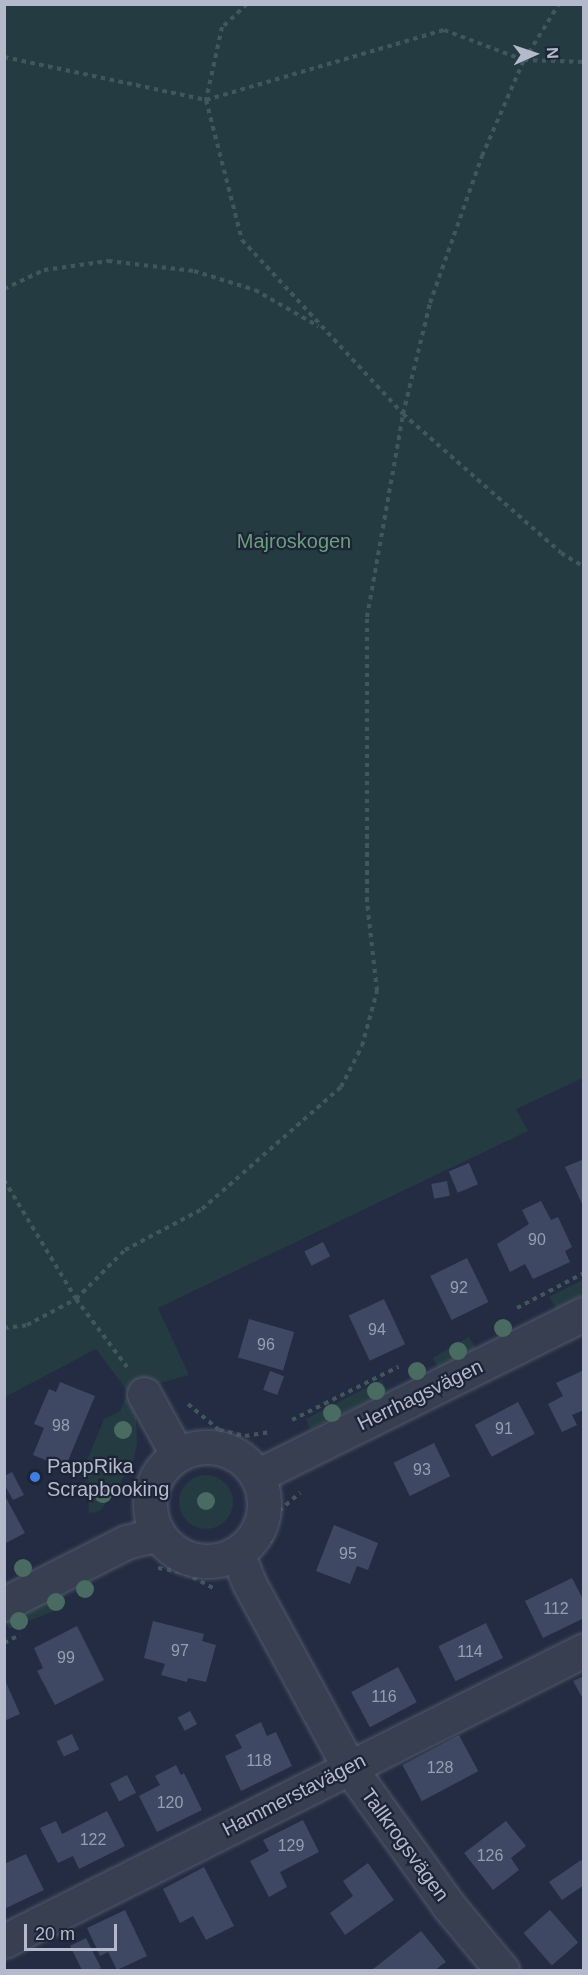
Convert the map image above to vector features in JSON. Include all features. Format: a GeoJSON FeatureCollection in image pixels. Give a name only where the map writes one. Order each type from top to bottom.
{"type":"FeatureCollection","features":[{"type":"Feature","properties":{"kind":"street","name":"Herrhagsvägen"},"geometry":{"type":"LineString","coordinates":[[257,1476],[584,1314]]}},
{"type":"Feature","properties":{"kind":"street"},"geometry":{"type":"LineString","coordinates":[[144,1394],[177,1454]]}},
{"type":"Feature","properties":{"kind":"street"},"geometry":{"type":"LineString","coordinates":[[194,1447],[222,1449],[246,1461],[257,1476],[264,1496],[263,1518],[253,1538],[237,1553],[216,1561],[194,1560],[173,1551],[158,1534],[151,1517],[151,1490],[164,1466],[177,1454],[194,1447]]}},
{"type":"Feature","properties":{"kind":"street"},"geometry":{"type":"LineString","coordinates":[[4,1604],[126,1542],[158,1534]]}},
{"type":"Feature","properties":{"kind":"street","name":"Tallkrogsvägen"},"geometry":{"type":"LineString","coordinates":[[237,1553],[249,1583],[349,1767],[448,1905],[502,1971]]}},
{"type":"Feature","properties":{"kind":"street","name":"Hammerstavägen"},"geometry":{"type":"LineString","coordinates":[[4,1941],[584,1650]]}},
{"type":"Feature","properties":{"kind":"path"},"geometry":{"type":"LineString","coordinates":[[247,4],[222,27],[207,100],[243,240],[321,328],[403,414],[561,553],[584,567]]}},
{"type":"Feature","properties":{"kind":"path"},"geometry":{"type":"LineString","coordinates":[[4,1328],[27,1325],[76,1299],[125,1250],[202,1209],[341,1087],[362,1046],[377,991],[367,902],[367,617],[403,414],[430,303],[482,156],[524,60],[559,4]]}},
{"type":"Feature","properties":{"kind":"path"},"geometry":{"type":"LineString","coordinates":[[4,57],[207,100],[444,30],[524,60],[584,62]]}},
{"type":"Feature","properties":{"kind":"path"},"geometry":{"type":"LineString","coordinates":[[4,289],[44,270],[108,261],[194,271],[255,290],[321,328]]}},
{"type":"Feature","properties":{"kind":"path"},"geometry":{"type":"LineString","coordinates":[[4,1179],[76,1299],[144,1394],[171,1386],[219,1430],[245,1436],[270,1432],[278,1428]]}},
{"type":"Feature","properties":{"kind":"path"},"geometry":{"type":"LineString","coordinates":[[516,1309],[584,1273]]}},
{"type":"Feature","properties":{"kind":"path"},"geometry":{"type":"LineString","coordinates":[[286,1423],[399,1366]]}},
{"type":"Feature","properties":{"kind":"path"},"geometry":{"type":"LineString","coordinates":[[270,1536],[279,1511],[311,1488]]}},
{"type":"Feature","properties":{"kind":"green space","name":"Majroskogen"},"geometry":{"type":"Polygon","coordinates":[[[5,5],[583,5],[583,1078],[516,1109],[528,1131],[158,1308],[189,1375],[135,1390],[137,1444],[132,1466],[100,1511],[89,1513],[85,1465],[104,1419],[120,1411],[128,1392],[96,1349],[5,1397],[5,5]]]}},
{"type":"Feature","properties":{"kind":"green space"},"geometry":{"type":"Polygon","coordinates":[[[583,1280],[583,1295],[557,1309],[549,1297],[583,1280]]]}},
{"type":"Feature","properties":{"kind":"green space"},"geometry":{"type":"Polygon","coordinates":[[[469,1337],[476,1349],[440,1370],[433,1358],[469,1337]]]}},
{"type":"Feature","properties":{"kind":"green space"},"geometry":{"type":"Polygon","coordinates":[[[381,1380],[388,1392],[310,1429],[306,1419],[381,1380]]]}},
{"type":"Feature","properties":{"kind":"green space"},"geometry":{"type":"Polygon","coordinates":[[[201,1475],[211,1475],[221,1479],[229,1487],[233,1502],[229,1517],[221,1525],[211,1529],[201,1529],[191,1525],[183,1517],[179,1507],[179,1497],[183,1487],[191,1479],[201,1475]]]}},
{"type":"Feature","properties":{"kind":"green space"},"geometry":{"type":"Polygon","coordinates":[[[57,1595],[62,1608],[9,1628],[4,1615],[57,1595]]]}},
{"type":"Feature","properties":{"kind":"building"},"geometry":{"type":"Polygon","coordinates":[[[584,1159],[584,1208],[565,1167],[584,1159]]]}},
{"type":"Feature","properties":{"kind":"building"},"geometry":{"type":"Polygon","coordinates":[[[469,1163],[478,1184],[458,1193],[449,1172],[469,1163]]]}},
{"type":"Feature","properties":{"kind":"building"},"geometry":{"type":"Polygon","coordinates":[[[447,1181],[450,1196],[434,1199],[431,1184],[447,1181]]]}},
{"type":"Feature","properties":{"kind":"building"},"geometry":{"type":"Polygon","coordinates":[[[541,1201],[551,1220],[558,1217],[572,1247],[565,1251],[570,1262],[533,1279],[525,1264],[510,1272],[497,1244],[529,1224],[522,1210],[541,1201]]]}},
{"type":"Feature","properties":{"kind":"building"},"geometry":{"type":"Polygon","coordinates":[[[323,1242],[330,1256],[312,1266],[304,1252],[323,1242]]]}},
{"type":"Feature","properties":{"kind":"building"},"geometry":{"type":"Polygon","coordinates":[[[467,1258],[488,1302],[452,1320],[430,1276],[467,1258]]]}},
{"type":"Feature","properties":{"kind":"building"},"geometry":{"type":"Polygon","coordinates":[[[384,1299],[405,1344],[370,1361],[349,1315],[384,1299]]]}},
{"type":"Feature","properties":{"kind":"building"},"geometry":{"type":"Polygon","coordinates":[[[249,1319],[294,1332],[283,1370],[238,1357],[249,1319]]]}},
{"type":"Feature","properties":{"kind":"building"},"geometry":{"type":"Polygon","coordinates":[[[584,1370],[584,1410],[572,1415],[577,1425],[562,1432],[548,1404],[563,1396],[556,1383],[584,1370]]]}},
{"type":"Feature","properties":{"kind":"building"},"geometry":{"type":"Polygon","coordinates":[[[270,1371],[284,1376],[277,1395],[263,1390],[270,1371]]]}},
{"type":"Feature","properties":{"kind":"building"},"geometry":{"type":"Polygon","coordinates":[[[60,1382],[95,1396],[65,1468],[33,1455],[44,1428],[34,1424],[49,1389],[56,1392],[60,1382]]]}},
{"type":"Feature","properties":{"kind":"building"},"geometry":{"type":"Polygon","coordinates":[[[518,1402],[535,1434],[492,1457],[475,1425],[518,1402]]]}},
{"type":"Feature","properties":{"kind":"building"},"geometry":{"type":"Polygon","coordinates":[[[434,1443],[450,1476],[410,1496],[394,1463],[434,1443]]]}},
{"type":"Feature","properties":{"kind":"building"},"geometry":{"type":"Polygon","coordinates":[[[12,1472],[24,1495],[13,1500],[4,1484],[4,1476],[12,1472]]]}},
{"type":"Feature","properties":{"kind":"building"},"geometry":{"type":"Polygon","coordinates":[[[4,1494],[25,1533],[4,1544],[4,1494]]]}},
{"type":"Feature","properties":{"kind":"building"},"geometry":{"type":"Polygon","coordinates":[[[334,1525],[378,1543],[368,1570],[357,1566],[350,1584],[316,1571],[334,1525]]]}},
{"type":"Feature","properties":{"kind":"building"},"geometry":{"type":"Polygon","coordinates":[[[572,1578],[584,1601],[584,1618],[543,1638],[525,1601],[572,1578]]]}},
{"type":"Feature","properties":{"kind":"building"},"geometry":{"type":"Polygon","coordinates":[[[153,1621],[204,1634],[202,1641],[216,1645],[206,1682],[188,1678],[187,1682],[161,1675],[165,1664],[144,1658],[153,1621]]]}},
{"type":"Feature","properties":{"kind":"building"},"geometry":{"type":"Polygon","coordinates":[[[486,1623],[503,1658],[455,1681],[438,1646],[486,1623]]]}},
{"type":"Feature","properties":{"kind":"building"},"geometry":{"type":"Polygon","coordinates":[[[77,1626],[104,1680],[55,1705],[37,1671],[43,1668],[34,1648],[77,1626]]]}},
{"type":"Feature","properties":{"kind":"building"},"geometry":{"type":"Polygon","coordinates":[[[398,1667],[417,1702],[370,1727],[351,1692],[398,1667]]]}},
{"type":"Feature","properties":{"kind":"building"},"geometry":{"type":"Polygon","coordinates":[[[584,1676],[584,1701],[573,1681],[584,1676]]]}},
{"type":"Feature","properties":{"kind":"building"},"geometry":{"type":"Polygon","coordinates":[[[4,1678],[20,1714],[4,1721],[4,1678]]]}},
{"type":"Feature","properties":{"kind":"building"},"geometry":{"type":"Polygon","coordinates":[[[190,1711],[197,1724],[185,1731],[178,1718],[190,1711]]]}},
{"type":"Feature","properties":{"kind":"building"},"geometry":{"type":"Polygon","coordinates":[[[261,1722],[267,1736],[276,1732],[292,1766],[241,1791],[225,1756],[242,1748],[235,1735],[261,1722]]]}},
{"type":"Feature","properties":{"kind":"building"},"geometry":{"type":"Polygon","coordinates":[[[72,1734],[79,1749],[64,1757],[57,1741],[72,1734]]]}},
{"type":"Feature","properties":{"kind":"building"},"geometry":{"type":"Polygon","coordinates":[[[459,1735],[478,1771],[422,1801],[402,1765],[459,1735]]]}},
{"type":"Feature","properties":{"kind":"building"},"geometry":{"type":"Polygon","coordinates":[[[176,1765],[181,1775],[184,1773],[202,1810],[157,1832],[139,1796],[160,1785],[155,1776],[176,1765]]]}},
{"type":"Feature","properties":{"kind":"building"},"geometry":{"type":"Polygon","coordinates":[[[127,1775],[136,1793],[119,1801],[110,1784],[127,1775]]]}},
{"type":"Feature","properties":{"kind":"building"},"geometry":{"type":"Polygon","coordinates":[[[107,1811],[125,1846],[79,1869],[73,1856],[58,1863],[40,1828],[56,1821],[62,1834],[107,1811]]]}},
{"type":"Feature","properties":{"kind":"building"},"geometry":{"type":"Polygon","coordinates":[[[303,1820],[319,1852],[280,1872],[287,1887],[269,1897],[250,1861],[269,1851],[263,1840],[303,1820]]]}},
{"type":"Feature","properties":{"kind":"building"},"geometry":{"type":"Polygon","coordinates":[[[506,1821],[526,1846],[511,1858],[519,1870],[493,1890],[464,1853],[506,1821]]]}},
{"type":"Feature","properties":{"kind":"building"},"geometry":{"type":"Polygon","coordinates":[[[26,1854],[44,1890],[4,1909],[4,1864],[26,1854]]]}},
{"type":"Feature","properties":{"kind":"building"},"geometry":{"type":"Polygon","coordinates":[[[581,1860],[584,1863],[584,1885],[562,1900],[549,1882],[581,1860]]]}},
{"type":"Feature","properties":{"kind":"building"},"geometry":{"type":"Polygon","coordinates":[[[368,1863],[394,1900],[345,1935],[330,1913],[353,1896],[343,1881],[368,1863]]]}},
{"type":"Feature","properties":{"kind":"building"},"geometry":{"type":"Polygon","coordinates":[[[204,1867],[234,1926],[206,1940],[193,1916],[180,1923],[163,1889],[204,1867]]]}},
{"type":"Feature","properties":{"kind":"building"},"geometry":{"type":"Polygon","coordinates":[[[125,1910],[147,1956],[117,1970],[108,1952],[100,1956],[87,1928],[125,1910]]]}},
{"type":"Feature","properties":{"kind":"building"},"geometry":{"type":"Polygon","coordinates":[[[550,1910],[578,1942],[552,1965],[524,1933],[550,1910]]]}},
{"type":"Feature","properties":{"kind":"building"},"geometry":{"type":"Polygon","coordinates":[[[421,1931],[446,1962],[435,1970],[372,1970],[421,1931]]]}},
{"type":"Feature","properties":{"kind":"building"},"geometry":{"type":"Polygon","coordinates":[[[86,1938],[101,1968],[82,1970],[70,1946],[86,1938]]]}},
{"type":"Feature","properties":{"kind":"place","name":"PappRika Scrapbooking"},"geometry":{"type":"Point","coordinates":[35,1477]}}]}
